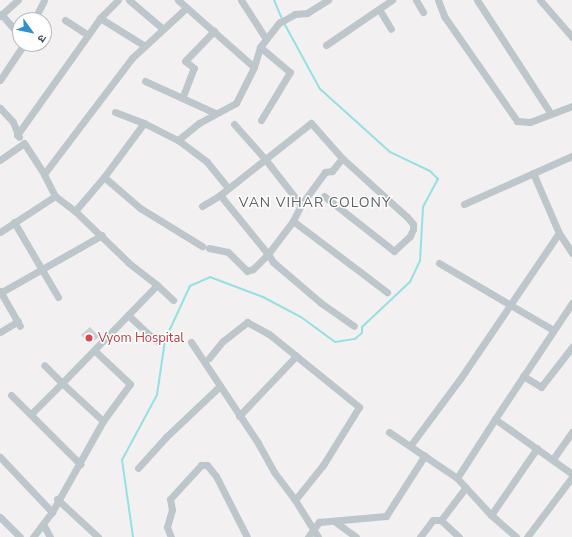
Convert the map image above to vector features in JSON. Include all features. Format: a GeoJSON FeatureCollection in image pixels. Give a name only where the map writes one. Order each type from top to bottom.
{"type":"FeatureCollection","features":[{"type":"Feature","properties":{"kind":"street"},"geometry":{"type":"LineString","coordinates":[[12,27],[1,15],[18,0]]}},
{"type":"Feature","properties":{"kind":"street"},"geometry":{"type":"LineString","coordinates":[[38,12],[44,0]]}},
{"type":"Feature","properties":{"kind":"street"},"geometry":{"type":"LineString","coordinates":[[17,135],[100,18],[118,0]]}},
{"type":"Feature","properties":{"kind":"street"},"geometry":{"type":"LineString","coordinates":[[129,0],[162,28]]}},
{"type":"Feature","properties":{"kind":"street"},"geometry":{"type":"LineString","coordinates":[[178,0],[185,9],[214,31],[254,67]]}},
{"type":"Feature","properties":{"kind":"street"},"geometry":{"type":"LineString","coordinates":[[241,0],[266,39]]}},
{"type":"Feature","properties":{"kind":"street"},"geometry":{"type":"LineString","coordinates":[[178,140],[216,113],[236,103],[254,67],[260,47],[279,23],[295,14],[307,13],[328,0]]}},
{"type":"Feature","properties":{"kind":"street"},"geometry":{"type":"LineString","coordinates":[[326,45],[392,0]]}},
{"type":"Feature","properties":{"kind":"street"},"geometry":{"type":"LineString","coordinates":[[416,0],[423,12]]}},
{"type":"Feature","properties":{"kind":"street"},"geometry":{"type":"LineString","coordinates":[[438,0],[444,16],[517,121],[530,122],[572,106]]}},
{"type":"Feature","properties":{"kind":"street"},"geometry":{"type":"LineString","coordinates":[[477,0],[551,114]]}},
{"type":"Feature","properties":{"kind":"street"},"geometry":{"type":"LineString","coordinates":[[544,1],[572,37]]}},
{"type":"Feature","properties":{"kind":"street"},"geometry":{"type":"LineString","coordinates":[[44,174],[132,58],[162,28],[185,9]]}},
{"type":"Feature","properties":{"kind":"street"},"geometry":{"type":"LineString","coordinates":[[379,9],[392,29]]}},
{"type":"Feature","properties":{"kind":"street"},"geometry":{"type":"LineString","coordinates":[[100,18],[145,46]]}},
{"type":"Feature","properties":{"kind":"street"},"geometry":{"type":"LineString","coordinates":[[65,20],[88,35]]}},
{"type":"Feature","properties":{"kind":"street"},"geometry":{"type":"LineString","coordinates":[[183,96],[194,68],[185,61],[214,31]]}},
{"type":"Feature","properties":{"kind":"street"},"geometry":{"type":"LineString","coordinates":[[260,47],[290,72],[261,120]]}},
{"type":"Feature","properties":{"kind":"street"},"geometry":{"type":"LineString","coordinates":[[0,80],[19,52]]}},
{"type":"Feature","properties":{"kind":"street"},"geometry":{"type":"LineString","coordinates":[[145,81],[183,96],[216,113]]}},
{"type":"Feature","properties":{"kind":"street"},"geometry":{"type":"LineString","coordinates":[[0,108],[13,122],[17,135],[24,143],[44,174],[55,196],[75,211],[102,235],[128,262],[173,300]]}},
{"type":"Feature","properties":{"kind":"street"},"geometry":{"type":"LineString","coordinates":[[115,112],[144,123],[178,140],[207,162],[228,188]]}},
{"type":"Feature","properties":{"kind":"street"},"geometry":{"type":"LineString","coordinates":[[75,211],[104,177],[144,123]]}},
{"type":"Feature","properties":{"kind":"street"},"geometry":{"type":"LineString","coordinates":[[202,206],[220,195],[311,123],[342,158],[413,224],[410,236],[394,251],[324,196]]}},
{"type":"Feature","properties":{"kind":"street"},"geometry":{"type":"LineString","coordinates":[[234,124],[265,159],[301,205]]}},
{"type":"Feature","properties":{"kind":"street"},"geometry":{"type":"LineString","coordinates":[[0,160],[24,143]]}},
{"type":"Feature","properties":{"kind":"street"},"geometry":{"type":"LineString","coordinates":[[464,204],[572,156]]}},
{"type":"Feature","properties":{"kind":"street"},"geometry":{"type":"LineString","coordinates":[[209,248],[228,252],[247,271],[253,269],[268,254],[293,221],[301,205],[325,172],[332,172],[342,158]]}},
{"type":"Feature","properties":{"kind":"street"},"geometry":{"type":"LineString","coordinates":[[533,173],[559,233],[572,253]]}},
{"type":"Feature","properties":{"kind":"street"},"geometry":{"type":"LineString","coordinates":[[104,177],[140,208],[202,246]]}},
{"type":"Feature","properties":{"kind":"street"},"geometry":{"type":"LineString","coordinates":[[220,195],[273,262],[297,283],[354,326]]}},
{"type":"Feature","properties":{"kind":"street"},"geometry":{"type":"LineString","coordinates":[[0,232],[55,196]]}},
{"type":"Feature","properties":{"kind":"street"},"geometry":{"type":"LineString","coordinates":[[293,221],[387,292]]}},
{"type":"Feature","properties":{"kind":"street"},"geometry":{"type":"LineString","coordinates":[[14,222],[58,297]]}},
{"type":"Feature","properties":{"kind":"street"},"geometry":{"type":"LineString","coordinates":[[410,446],[511,305],[559,233]]}},
{"type":"Feature","properties":{"kind":"street"},"geometry":{"type":"LineString","coordinates":[[0,332],[19,324],[0,292],[42,270],[102,235]]}},
{"type":"Feature","properties":{"kind":"street"},"geometry":{"type":"LineString","coordinates":[[439,262],[553,330]]}},
{"type":"Feature","properties":{"kind":"street"},"geometry":{"type":"LineString","coordinates":[[30,414],[95,351],[157,285]]}},
{"type":"Feature","properties":{"kind":"street"},"geometry":{"type":"LineString","coordinates":[[457,478],[572,303]]}},
{"type":"Feature","properties":{"kind":"street"},"geometry":{"type":"LineString","coordinates":[[128,315],[155,340]]}},
{"type":"Feature","properties":{"kind":"street"},"geometry":{"type":"LineString","coordinates":[[209,358],[247,322],[269,334],[359,407],[323,465],[295,500]]}},
{"type":"Feature","properties":{"kind":"street"},"geometry":{"type":"LineString","coordinates":[[190,342],[318,537]]}},
{"type":"Feature","properties":{"kind":"street"},"geometry":{"type":"LineString","coordinates":[[523,376],[541,387],[572,347]]}},
{"type":"Feature","properties":{"kind":"street"},"geometry":{"type":"LineString","coordinates":[[33,537],[52,512],[57,499],[80,464],[102,421],[130,384],[95,351]]}},
{"type":"Feature","properties":{"kind":"street"},"geometry":{"type":"LineString","coordinates":[[239,416],[296,356]]}},
{"type":"Feature","properties":{"kind":"street"},"geometry":{"type":"LineString","coordinates":[[44,365],[102,421]]}},
{"type":"Feature","properties":{"kind":"street"},"geometry":{"type":"LineString","coordinates":[[138,468],[166,437],[220,386]]}},
{"type":"Feature","properties":{"kind":"street"},"geometry":{"type":"LineString","coordinates":[[11,395],[80,464]]}},
{"type":"Feature","properties":{"kind":"street"},"geometry":{"type":"LineString","coordinates":[[495,419],[572,474]]}},
{"type":"Feature","properties":{"kind":"street"},"geometry":{"type":"LineString","coordinates":[[389,432],[457,478],[491,515],[516,537]]}},
{"type":"Feature","properties":{"kind":"street"},"geometry":{"type":"LineString","coordinates":[[553,459],[572,432]]}},
{"type":"Feature","properties":{"kind":"street"},"geometry":{"type":"LineString","coordinates":[[491,515],[537,448]]}},
{"type":"Feature","properties":{"kind":"street"},"geometry":{"type":"LineString","coordinates":[[308,537],[319,522],[386,516],[425,455]]}},
{"type":"Feature","properties":{"kind":"street"},"geometry":{"type":"LineString","coordinates":[[0,457],[52,512]]}},
{"type":"Feature","properties":{"kind":"street"},"geometry":{"type":"LineString","coordinates":[[171,537],[167,527],[172,510],[170,498],[201,464],[207,465],[216,476],[247,537]]}},
{"type":"Feature","properties":{"kind":"street"},"geometry":{"type":"LineString","coordinates":[[527,537],[572,477]]}},
{"type":"Feature","properties":{"kind":"street"},"geometry":{"type":"LineString","coordinates":[[441,520],[466,487]]}},
{"type":"Feature","properties":{"kind":"street"},"geometry":{"type":"LineString","coordinates":[[57,499],[98,537]]}},
{"type":"Feature","properties":{"kind":"street"},"geometry":{"type":"LineString","coordinates":[[0,516],[20,537]]}},
{"type":"Feature","properties":{"kind":"street"},"geometry":{"type":"LineString","coordinates":[[420,537],[433,520],[441,520],[459,537]]}},
{"type":"Feature","properties":{"kind":"street"},"geometry":{"type":"LineString","coordinates":[[334,521],[356,537]]}},
{"type":"Feature","properties":{"kind":"street"},"geometry":{"type":"LineString","coordinates":[[43,524],[50,537]]}},
{"type":"Feature","properties":{"kind":"building"},"geometry":{"type":"Polygon","coordinates":[[[90,327],[99,337],[89,344],[81,335],[90,327]]]}},
{"type":"Feature","properties":{"kind":"waterway"},"geometry":{"type":"LineString","coordinates":[[274,0],[282,19]]}},
{"type":"Feature","properties":{"kind":"waterway"},"geometry":{"type":"LineString","coordinates":[[133,537],[122,460],[157,395],[165,340],[190,286],[210,277],[263,297],[301,317],[335,342],[355,339],[362,333],[362,327],[410,282],[420,261],[423,207],[438,179],[430,171],[390,152],[320,89],[284,23]]}},
{"type":"Feature","properties":{"kind":"place","name":"Vyom Hospital"},"geometry":{"type":"Point","coordinates":[89,338]}},
{"type":"Feature","properties":{"kind":"district","name":"VAN VIHAR COLONY"},"geometry":{"type":"Point","coordinates":[315,203]}}]}
